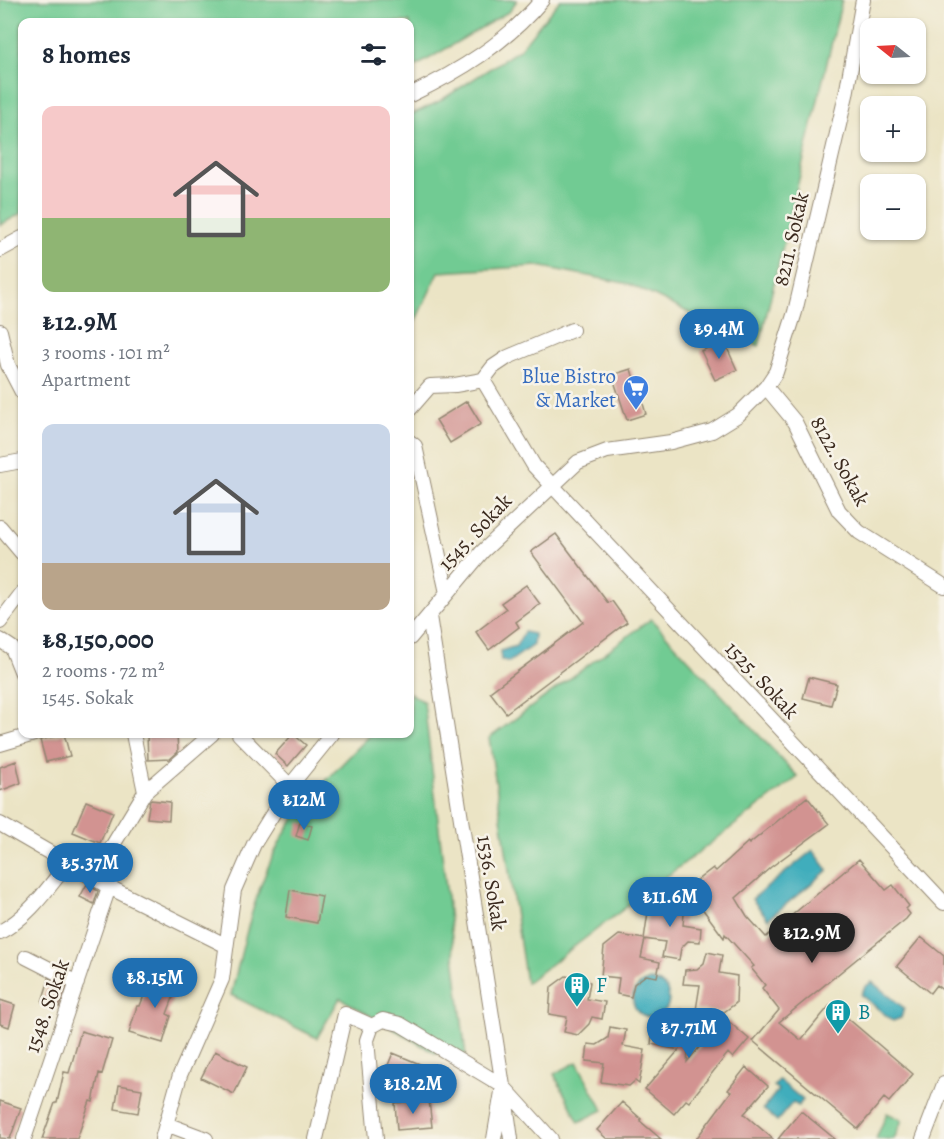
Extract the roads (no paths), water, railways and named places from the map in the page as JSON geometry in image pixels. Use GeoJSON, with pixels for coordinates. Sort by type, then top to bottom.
{"type":"FeatureCollection","features":[{"type":"Feature","properties":{"kind":"street"},"geometry":{"type":"LineString","coordinates":[[414,93],[492,49],[522,24],[542,0]]}},
{"type":"Feature","properties":{"kind":"street","name":"8211. Sokak"},"geometry":{"type":"LineString","coordinates":[[552,484],[578,462],[607,451],[670,442],[712,431],[738,415],[766,387],[776,372],[795,312],[846,95],[863,0]]}},
{"type":"Feature","properties":{"kind":"street"},"geometry":{"type":"LineString","coordinates":[[0,250],[18,240]]}},
{"type":"Feature","properties":{"kind":"street"},"geometry":{"type":"LineString","coordinates":[[414,404],[430,386],[456,385],[483,380],[508,357],[572,330]]}},
{"type":"Feature","properties":{"kind":"street"},"geometry":{"type":"LineString","coordinates":[[0,331],[8,365],[18,384]]}},
{"type":"Feature","properties":{"kind":"street","name":"1525. Sokak"},"geometry":{"type":"LineString","coordinates":[[483,380],[534,466],[944,903]]}},
{"type":"Feature","properties":{"kind":"street","name":"8122. Sokak"},"geometry":{"type":"LineString","coordinates":[[766,387],[795,422],[839,511],[859,532],[944,586]]}},
{"type":"Feature","properties":{"kind":"street"},"geometry":{"type":"LineString","coordinates":[[414,445],[447,593]]}},
{"type":"Feature","properties":{"kind":"street"},"geometry":{"type":"LineString","coordinates":[[0,465],[18,462]]}},
{"type":"Feature","properties":{"kind":"street","name":"1545. Sokak"},"geometry":{"type":"LineString","coordinates":[[414,633],[482,552],[552,484]]}},
{"type":"Feature","properties":{"kind":"street"},"geometry":{"type":"LineString","coordinates":[[0,527],[18,548]]}},
{"type":"Feature","properties":{"kind":"street"},"geometry":{"type":"LineString","coordinates":[[0,622],[18,598]]}},
{"type":"Feature","properties":{"kind":"street","name":"1536. Sokak"},"geometry":{"type":"LineString","coordinates":[[429,616],[511,1139]]}},
{"type":"Feature","properties":{"kind":"street"},"geometry":{"type":"LineString","coordinates":[[0,640],[12,648],[18,663]]}},
{"type":"Feature","properties":{"kind":"street"},"geometry":{"type":"LineString","coordinates":[[0,744],[20,738]]}},
{"type":"Feature","properties":{"kind":"street"},"geometry":{"type":"LineString","coordinates":[[134,738],[145,792]]}},
{"type":"Feature","properties":{"kind":"street"},"geometry":{"type":"LineString","coordinates":[[93,878],[145,792],[207,738]]}},
{"type":"Feature","properties":{"kind":"street"},"geometry":{"type":"LineString","coordinates":[[243,738],[290,786]]}},
{"type":"Feature","properties":{"kind":"street"},"geometry":{"type":"LineString","coordinates":[[162,1139],[180,1075],[222,979],[234,890],[254,844],[290,786],[329,738]]}},
{"type":"Feature","properties":{"kind":"street"},"geometry":{"type":"LineString","coordinates":[[0,824],[109,887],[225,945]]}},
{"type":"Feature","properties":{"kind":"street"},"geometry":{"type":"LineString","coordinates":[[0,932],[16,924],[32,908],[68,863]]}},
{"type":"Feature","properties":{"kind":"street","name":"1548. Sokak"},"geometry":{"type":"LineString","coordinates":[[24,1139],[109,887]]}},
{"type":"Feature","properties":{"kind":"street"},"geometry":{"type":"LineString","coordinates":[[26,957],[77,983]]}},
{"type":"Feature","properties":{"kind":"street"},"geometry":{"type":"LineString","coordinates":[[316,1139],[345,1014],[372,1026]]}},
{"type":"Feature","properties":{"kind":"street"},"geometry":{"type":"LineString","coordinates":[[376,1139],[367,1040],[372,1026],[383,1020],[400,1024],[503,1086],[551,1139]]}},
{"type":"Feature","properties":{"kind":"street"},"geometry":{"type":"LineString","coordinates":[[922,1139],[944,1084]]}},
{"type":"Feature","properties":{"kind":"street"},"geometry":{"type":"LineString","coordinates":[[494,1139],[503,1086]]}},
{"type":"Feature","properties":{"kind":"street"},"geometry":{"type":"LineString","coordinates":[[166,1124],[206,1139]]}},
{"type":"Feature","properties":{"kind":"water"},"geometry":{"type":"Polygon","coordinates":[[[524,632],[534,634],[533,645],[509,662],[501,660],[500,651],[516,646],[524,632]]]}},
{"type":"Feature","properties":{"kind":"water"},"geometry":{"type":"Polygon","coordinates":[[[813,850],[828,870],[768,919],[752,899],[813,850]]]}},
{"type":"Feature","properties":{"kind":"water"},"geometry":{"type":"Polygon","coordinates":[[[651,981],[663,987],[669,999],[663,1011],[651,1017],[639,1011],[633,999],[639,987],[651,981]]]}},
{"type":"Feature","properties":{"kind":"water"},"geometry":{"type":"Polygon","coordinates":[[[872,982],[904,1008],[901,1018],[893,1021],[861,995],[865,987],[872,982]]]}},
{"type":"Feature","properties":{"kind":"water"},"geometry":{"type":"Polygon","coordinates":[[[779,1080],[803,1100],[798,1106],[793,1102],[777,1121],[763,1109],[778,1090],[774,1086],[779,1080]]]}},
{"type":"Feature","properties":{"kind":"place","name":"Blue Bistro & Market"},"geometry":{"type":"Point","coordinates":[636,411]}},
{"type":"Feature","properties":{"kind":"place","name":"F"},"geometry":{"type":"Point","coordinates":[577,1008]}},
{"type":"Feature","properties":{"kind":"place","name":"B"},"geometry":{"type":"Point","coordinates":[838,1035]}}]}
